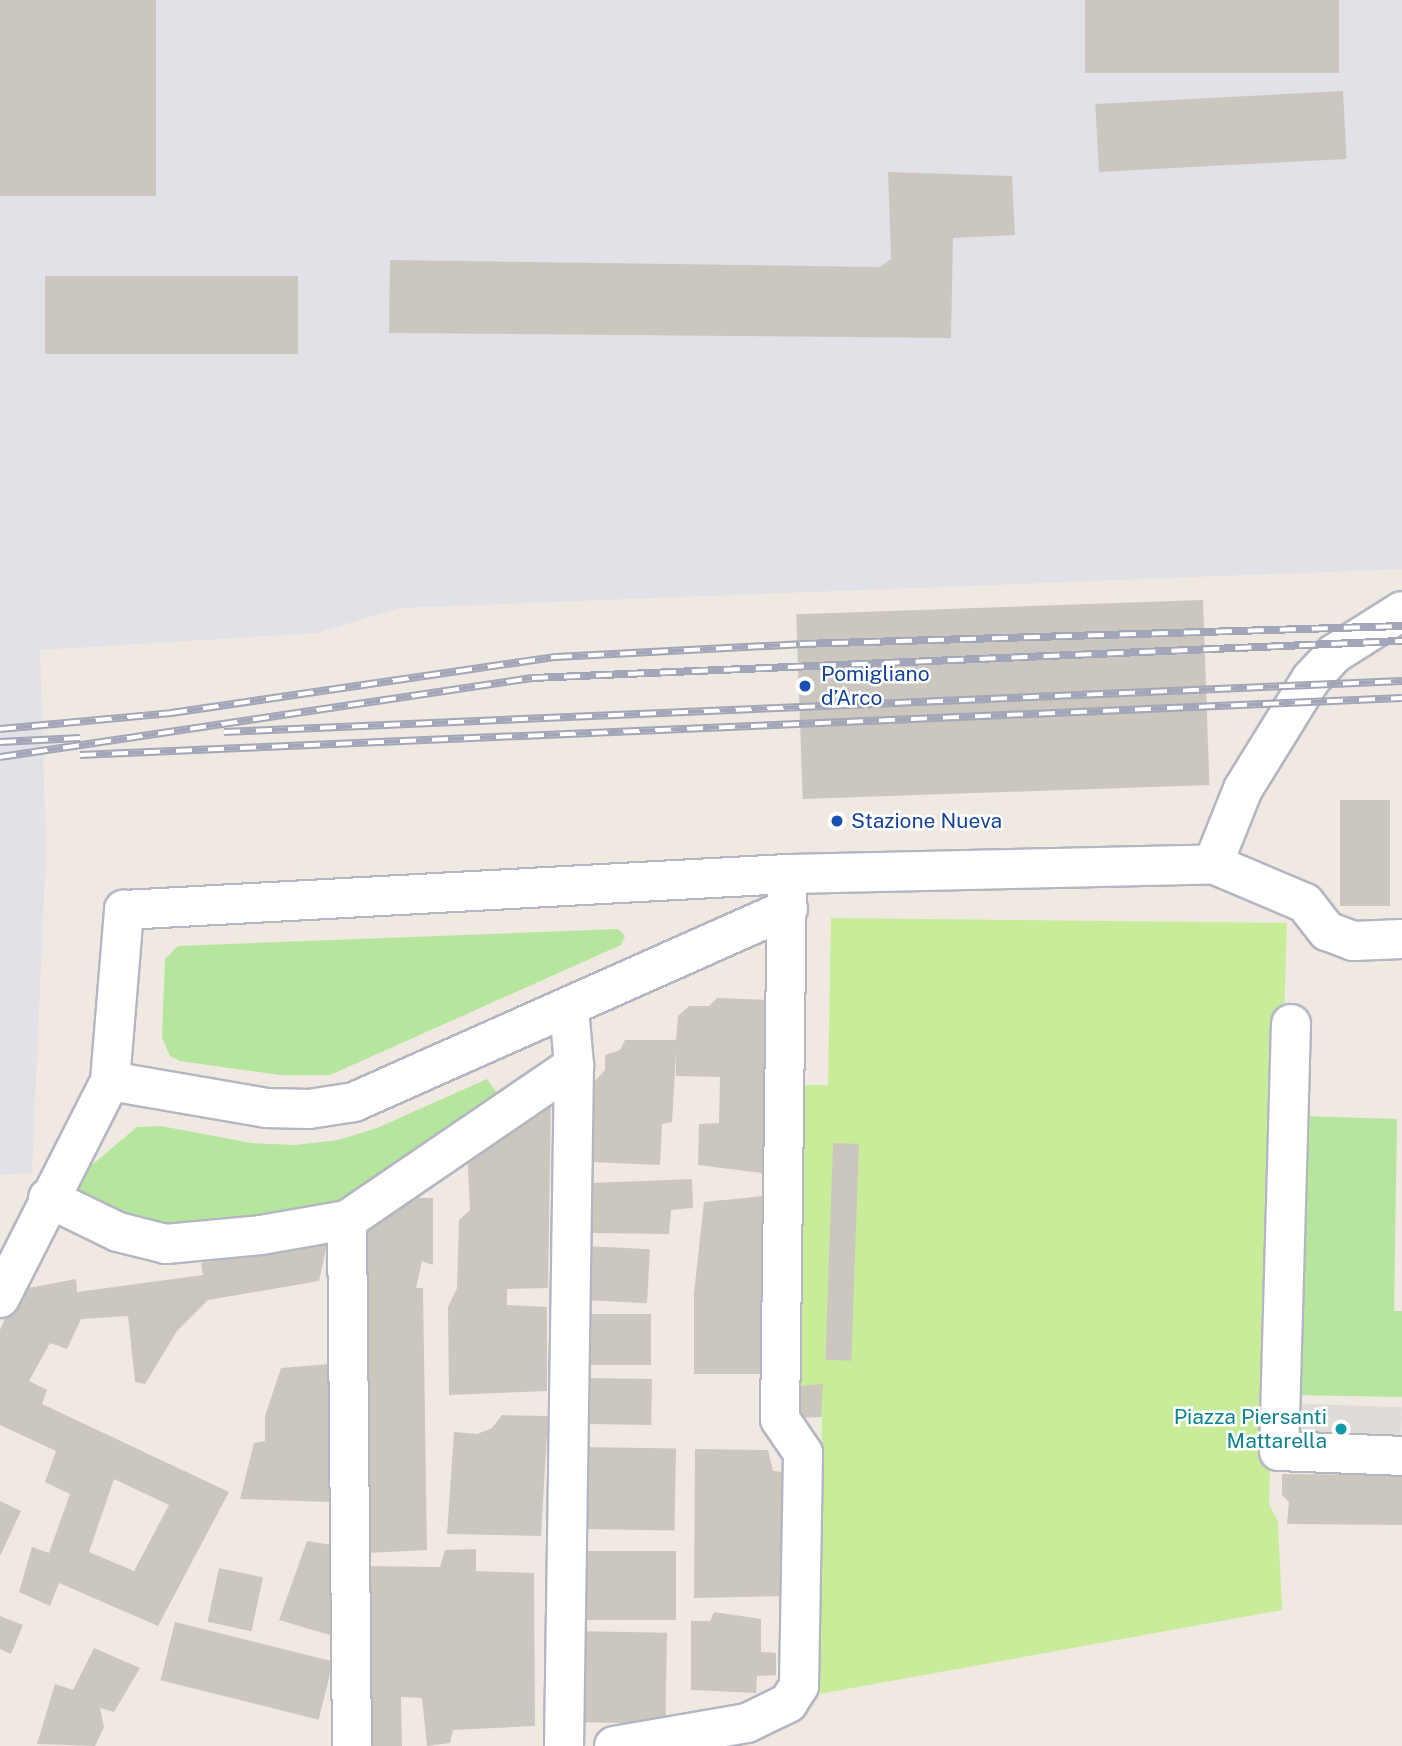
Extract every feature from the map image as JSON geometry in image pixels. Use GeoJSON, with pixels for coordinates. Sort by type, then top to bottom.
{"type":"FeatureCollection","features":[{"type":"Feature","properties":{"kind":"street"},"geometry":{"type":"LineString","coordinates":[[1213,863],[1243,789],[1311,679],[1354,640],[1402,611]]}},
{"type":"Feature","properties":{"kind":"street"},"geometry":{"type":"LineString","coordinates":[[1354,640],[1375,632],[1402,631]]}},
{"type":"Feature","properties":{"kind":"street"},"geometry":{"type":"LineString","coordinates":[[0,1298],[110,1081],[124,910],[788,891],[1213,863],[1305,903],[1327,930],[1353,941],[1402,939]]}},
{"type":"Feature","properties":{"kind":"street"},"geometry":{"type":"LineString","coordinates":[[110,1081],[267,1108],[309,1109],[354,1102],[569,1009],[788,891]]}},
{"type":"Feature","properties":{"kind":"street"},"geometry":{"type":"LineString","coordinates":[[614,1746],[747,1723],[788,1703],[799,1686],[803,1454],[780,1419],[788,891]]}},
{"type":"Feature","properties":{"kind":"street"},"geometry":{"type":"LineString","coordinates":[[564,1746],[574,1065],[569,1009]]}},
{"type":"Feature","properties":{"kind":"street"},"geometry":{"type":"LineString","coordinates":[[1291,1024],[1279,1451],[1402,1456]]}},
{"type":"Feature","properties":{"kind":"street"},"geometry":{"type":"LineString","coordinates":[[42,1211],[166,1244],[261,1235],[347,1220],[574,1065]]}},
{"type":"Feature","properties":{"kind":"street"},"geometry":{"type":"LineString","coordinates":[[347,1220],[352,1746]]}},
{"type":"Feature","properties":{"kind":"shaded area"},"geometry":{"type":"Polygon","coordinates":[[[0,0],[1402,0],[1402,569],[399,608],[317,633],[40,650],[46,851],[32,1173],[0,1175],[0,0]]]}},
{"type":"Feature","properties":{"kind":"shaded area","name":"Piazza Piersanti Mattarella"},"geometry":{"type":"Polygon","coordinates":[[[1280,1403],[1402,1407],[1400,1455],[1278,1451],[1280,1403]]]}},
{"type":"Feature","properties":{"kind":"green space"},"geometry":{"type":"Polygon","coordinates":[[[831,918],[1287,923],[1269,1504],[1278,1521],[1282,1610],[819,1694],[822,1417],[794,1415],[800,1085],[828,1085],[831,918]]]}},
{"type":"Feature","properties":{"kind":"green space"},"geometry":{"type":"Polygon","coordinates":[[[618,929],[625,936],[621,945],[330,1075],[280,1075],[180,1061],[170,1056],[162,1038],[165,959],[178,946],[618,929]]]}},
{"type":"Feature","properties":{"kind":"green space"},"geometry":{"type":"Polygon","coordinates":[[[487,1079],[504,1103],[349,1206],[163,1232],[77,1193],[80,1175],[137,1127],[161,1126],[251,1143],[295,1145],[338,1140],[377,1128],[487,1079]]]}},
{"type":"Feature","properties":{"kind":"green space"},"geometry":{"type":"Polygon","coordinates":[[[1301,1116],[1397,1119],[1394,1311],[1402,1311],[1402,1397],[1292,1395],[1301,1116]]]}},
{"type":"Feature","properties":{"kind":"building"},"geometry":{"type":"Polygon","coordinates":[[[0,0],[156,0],[156,196],[0,196],[0,0]]]}},
{"type":"Feature","properties":{"kind":"building"},"geometry":{"type":"Polygon","coordinates":[[[1085,0],[1339,0],[1339,73],[1085,73],[1085,0]]]}},
{"type":"Feature","properties":{"kind":"building"},"geometry":{"type":"Polygon","coordinates":[[[1343,91],[1347,159],[1099,172],[1095,104],[1343,91]]]}},
{"type":"Feature","properties":{"kind":"building"},"geometry":{"type":"Polygon","coordinates":[[[888,172],[1012,176],[1015,235],[953,238],[951,338],[389,333],[390,260],[880,267],[891,259],[888,172]]]}},
{"type":"Feature","properties":{"kind":"building"},"geometry":{"type":"Polygon","coordinates":[[[45,276],[298,276],[298,354],[45,354],[45,276]]]}},
{"type":"Feature","properties":{"kind":"building"},"geometry":{"type":"Polygon","coordinates":[[[1203,600],[1209,785],[803,799],[796,614],[1203,600]]]}},
{"type":"Feature","properties":{"kind":"building"},"geometry":{"type":"Polygon","coordinates":[[[1340,800],[1390,800],[1390,906],[1340,906],[1340,800]]]}},
{"type":"Feature","properties":{"kind":"building"},"geometry":{"type":"Polygon","coordinates":[[[717,998],[772,1000],[769,1174],[698,1165],[699,1124],[719,1123],[720,1077],[676,1076],[676,1052],[672,1122],[662,1124],[660,1165],[592,1162],[595,1081],[605,1070],[605,1055],[620,1050],[625,1040],[676,1040],[678,1016],[689,1006],[709,1006],[717,998]]]}},
{"type":"Feature","properties":{"kind":"building"},"geometry":{"type":"Polygon","coordinates":[[[551,1095],[548,1288],[507,1289],[507,1305],[547,1307],[547,1391],[449,1395],[448,1307],[457,1288],[459,1220],[470,1210],[467,1149],[551,1095]]]}},
{"type":"Feature","properties":{"kind":"building"},"geometry":{"type":"Polygon","coordinates":[[[833,1143],[859,1144],[851,1361],[825,1360],[833,1143]]]}},
{"type":"Feature","properties":{"kind":"building"},"geometry":{"type":"Polygon","coordinates":[[[692,1179],[693,1208],[671,1210],[669,1234],[591,1233],[591,1183],[692,1179]]]}},
{"type":"Feature","properties":{"kind":"building"},"geometry":{"type":"Polygon","coordinates":[[[764,1196],[766,1374],[694,1374],[694,1293],[704,1202],[764,1196]]]}},
{"type":"Feature","properties":{"kind":"building"},"geometry":{"type":"Polygon","coordinates":[[[405,1198],[433,1198],[433,1265],[422,1261],[416,1288],[423,1288],[427,1550],[367,1553],[359,1240],[369,1226],[405,1198]]]}},
{"type":"Feature","properties":{"kind":"building"},"geometry":{"type":"Polygon","coordinates":[[[328,1240],[319,1281],[208,1300],[177,1331],[145,1384],[135,1382],[128,1316],[81,1319],[67,1349],[50,1343],[29,1381],[47,1390],[42,1404],[229,1492],[158,1626],[59,1583],[50,1606],[19,1592],[32,1547],[49,1553],[70,1494],[45,1482],[56,1451],[0,1425],[0,1330],[18,1290],[76,1279],[77,1292],[203,1275],[201,1263],[328,1240]],[[114,1479],[89,1552],[134,1571],[169,1505],[114,1479]]]}},
{"type":"Feature","properties":{"kind":"building"},"geometry":{"type":"Polygon","coordinates":[[[587,1246],[650,1249],[647,1303],[584,1300],[587,1246]]]}},
{"type":"Feature","properties":{"kind":"building"},"geometry":{"type":"Polygon","coordinates":[[[589,1314],[651,1314],[651,1365],[589,1365],[589,1314]]]}},
{"type":"Feature","properties":{"kind":"building"},"geometry":{"type":"Polygon","coordinates":[[[330,1364],[331,1502],[240,1499],[254,1443],[265,1441],[265,1416],[281,1368],[330,1364]]]}},
{"type":"Feature","properties":{"kind":"building"},"geometry":{"type":"Polygon","coordinates":[[[588,1378],[652,1379],[651,1425],[587,1424],[588,1378]]]}},
{"type":"Feature","properties":{"kind":"building"},"geometry":{"type":"Polygon","coordinates":[[[823,1384],[821,1417],[799,1418],[799,1386],[823,1384]]]}},
{"type":"Feature","properties":{"kind":"building"},"geometry":{"type":"Polygon","coordinates":[[[502,1415],[548,1416],[541,1536],[447,1534],[454,1432],[477,1434],[492,1428],[502,1415]]]}},
{"type":"Feature","properties":{"kind":"building"},"geometry":{"type":"Polygon","coordinates":[[[583,1447],[676,1449],[675,1531],[582,1529],[583,1447]]]}},
{"type":"Feature","properties":{"kind":"building"},"geometry":{"type":"Polygon","coordinates":[[[695,1449],[768,1450],[773,1471],[792,1473],[787,1596],[694,1598],[695,1449]]]}},
{"type":"Feature","properties":{"kind":"building"},"geometry":{"type":"Polygon","coordinates":[[[1282,1474],[1402,1475],[1402,1525],[1287,1524],[1289,1502],[1282,1495],[1282,1474]]]}},
{"type":"Feature","properties":{"kind":"building"},"geometry":{"type":"Polygon","coordinates":[[[0,1501],[21,1511],[0,1556],[0,1501]]]}},
{"type":"Feature","properties":{"kind":"building"},"geometry":{"type":"Polygon","coordinates":[[[307,1541],[332,1545],[333,1636],[279,1620],[307,1541]]]}},
{"type":"Feature","properties":{"kind":"building"},"geometry":{"type":"Polygon","coordinates":[[[476,1549],[476,1571],[534,1573],[535,1726],[453,1730],[450,1743],[427,1746],[422,1698],[401,1697],[402,1746],[367,1746],[364,1566],[440,1567],[445,1550],[476,1549]]]}},
{"type":"Feature","properties":{"kind":"building"},"geometry":{"type":"Polygon","coordinates":[[[580,1551],[676,1551],[676,1620],[580,1620],[580,1551]]]}},
{"type":"Feature","properties":{"kind":"building"},"geometry":{"type":"Polygon","coordinates":[[[219,1568],[263,1577],[252,1631],[208,1622],[219,1568]]]}},
{"type":"Feature","properties":{"kind":"building"},"geometry":{"type":"Polygon","coordinates":[[[714,1612],[761,1619],[761,1652],[776,1653],[776,1675],[757,1676],[756,1693],[691,1690],[691,1621],[710,1621],[714,1612]]]}},
{"type":"Feature","properties":{"kind":"building"},"geometry":{"type":"Polygon","coordinates":[[[0,1616],[23,1625],[11,1654],[0,1649],[0,1616]]]}},
{"type":"Feature","properties":{"kind":"building"},"geometry":{"type":"Polygon","coordinates":[[[175,1622],[333,1661],[319,1720],[160,1680],[175,1622]]]}},
{"type":"Feature","properties":{"kind":"building"},"geometry":{"type":"Polygon","coordinates":[[[572,1631],[667,1633],[665,1724],[570,1722],[572,1631]]]}},
{"type":"Feature","properties":{"kind":"building"},"geometry":{"type":"Polygon","coordinates":[[[94,1648],[140,1668],[114,1712],[100,1708],[104,1727],[95,1746],[37,1744],[55,1684],[73,1690],[94,1648]]]}},
{"type":"Feature","properties":{"kind":"railway"},"geometry":{"type":"LineString","coordinates":[[0,729],[171,713],[556,657],[800,644],[1402,626]]}},
{"type":"Feature","properties":{"kind":"railway"},"geometry":{"type":"LineString","coordinates":[[0,757],[532,678],[1402,641]]}},
{"type":"Feature","properties":{"kind":"railway"},"geometry":{"type":"LineString","coordinates":[[224,732],[1402,681]]}},
{"type":"Feature","properties":{"kind":"railway"},"geometry":{"type":"LineString","coordinates":[[80,755],[1402,698]]}},
{"type":"Feature","properties":{"kind":"railway"},"geometry":{"type":"LineString","coordinates":[[0,742],[80,738]]}},
{"type":"Feature","properties":{"kind":"place","name":"Pomigliano d’Arco"},"geometry":{"type":"Point","coordinates":[805,686]}},
{"type":"Feature","properties":{"kind":"place","name":"Stazione Nueva"},"geometry":{"type":"Point","coordinates":[837,821]}},
{"type":"Feature","properties":{"kind":"place","name":"Piazza Piersanti Mattarella"},"geometry":{"type":"Point","coordinates":[1341,1429]}}]}
